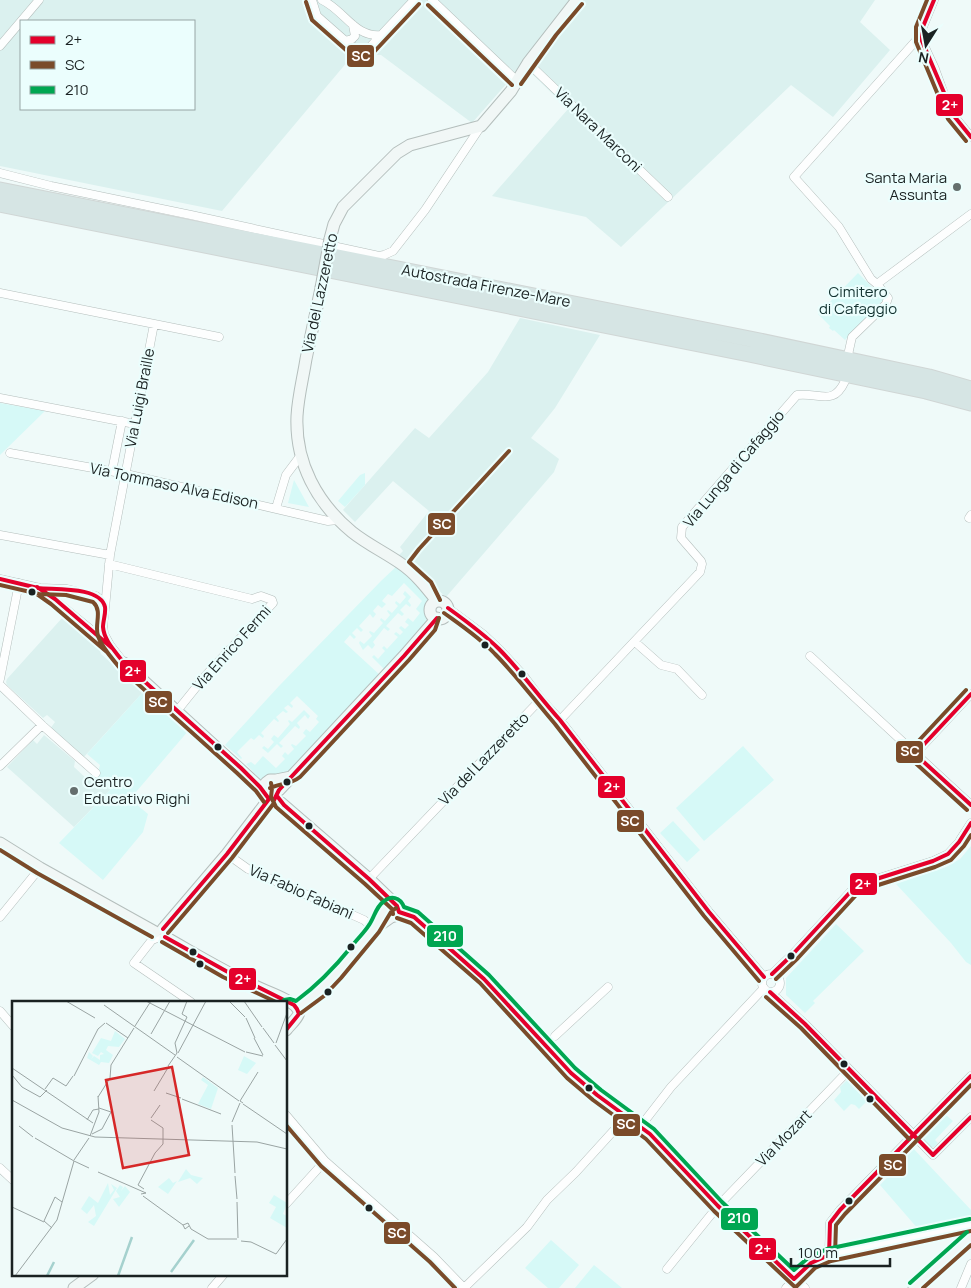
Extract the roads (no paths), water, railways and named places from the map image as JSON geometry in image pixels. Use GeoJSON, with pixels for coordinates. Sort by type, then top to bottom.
{"type":"FeatureCollection","features":[{"type":"Feature","properties":{"kind":"highway","name":"Autostrada Firenze-Mare"},"geometry":{"type":"LineString","coordinates":[[0,190],[750,339],[929,377],[971,389]]}},
{"type":"Feature","properties":{"kind":"highway","name":"Autostrada Firenze-Mare"},"geometry":{"type":"LineString","coordinates":[[0,204],[749,354],[926,391],[971,403]]}},
{"type":"Feature","properties":{"kind":"street"},"geometry":{"type":"LineString","coordinates":[[22,20],[39,0]]}},
{"type":"Feature","properties":{"kind":"street"},"geometry":{"type":"LineString","coordinates":[[312,0],[316,16],[345,41],[354,47],[365,49],[414,0]]}},
{"type":"Feature","properties":{"kind":"street"},"geometry":{"type":"LineString","coordinates":[[322,0],[330,4],[364,34],[381,35]]}},
{"type":"Feature","properties":{"kind":"street"},"geometry":{"type":"LineString","coordinates":[[432,0],[516,80]]}},
{"type":"Feature","properties":{"kind":"street"},"geometry":{"type":"LineString","coordinates":[[0,173],[51,186],[379,256],[384,255],[394,251],[420,217],[482,126],[511,91],[528,63],[577,0]]}},
{"type":"Feature","properties":{"kind":"street"},"geometry":{"type":"LineString","coordinates":[[848,355],[852,337],[888,301],[886,295],[871,279],[839,227],[794,177],[921,35],[934,0]]}},
{"type":"Feature","properties":{"kind":"street"},"geometry":{"type":"LineString","coordinates":[[0,46],[20,22]]}},
{"type":"Feature","properties":{"kind":"street"},"geometry":{"type":"LineString","coordinates":[[345,41],[352,40],[355,36],[353,24]]}},
{"type":"Feature","properties":{"kind":"street"},"geometry":{"type":"LineString","coordinates":[[921,35],[947,102],[954,116],[971,137]]}},
{"type":"Feature","properties":{"kind":"street","name":"Via Nara Marconi"},"geometry":{"type":"LineString","coordinates":[[528,63],[668,198]]}},
{"type":"Feature","properties":{"kind":"street","name":"Via del Lazzeretto"},"geometry":{"type":"LineString","coordinates":[[369,879],[541,699],[523,675],[483,634],[462,618],[439,617],[430,611],[435,602],[428,589],[418,578],[401,563],[364,541],[338,520],[314,490],[301,455],[297,435],[297,415],[301,385],[330,239],[334,224],[343,207],[398,153],[410,145],[482,126]]}},
{"type":"Feature","properties":{"kind":"street"},"geometry":{"type":"LineString","coordinates":[[877,284],[971,214]]}},
{"type":"Feature","properties":{"kind":"street"},"geometry":{"type":"LineString","coordinates":[[0,293],[219,337]]}},
{"type":"Feature","properties":{"kind":"street","name":"Via Luigi Braille"},"geometry":{"type":"LineString","coordinates":[[103,618],[108,590],[110,560],[154,324]]}},
{"type":"Feature","properties":{"kind":"street","name":"Via Lunga di Cafaggio"},"geometry":{"type":"LineString","coordinates":[[560,720],[700,572],[702,564],[681,538],[682,527],[797,395],[807,394],[828,397],[835,395],[840,391],[845,381]]}},
{"type":"Feature","properties":{"kind":"street"},"geometry":{"type":"LineString","coordinates":[[0,398],[135,424]]}},
{"type":"Feature","properties":{"kind":"street"},"geometry":{"type":"LineString","coordinates":[[112,471],[122,421]]}},
{"type":"Feature","properties":{"kind":"street","name":"Via Tommaso Alva Edison"},"geometry":{"type":"LineString","coordinates":[[10,453],[112,471],[328,521],[338,520]]}},
{"type":"Feature","properties":{"kind":"street"},"geometry":{"type":"LineString","coordinates":[[276,508],[286,475],[301,455]]}},
{"type":"Feature","properties":{"kind":"street"},"geometry":{"type":"LineString","coordinates":[[0,535],[110,560]]}},
{"type":"Feature","properties":{"kind":"street","name":"Via Enrico Fermi"},"geometry":{"type":"LineString","coordinates":[[110,560],[252,599],[261,596],[272,600],[273,603],[258,621],[206,674],[177,711]]}},
{"type":"Feature","properties":{"kind":"street"},"geometry":{"type":"LineString","coordinates":[[0,579],[40,588],[67,589],[96,596],[101,600],[105,608]]}},
{"type":"Feature","properties":{"kind":"street"},"geometry":{"type":"LineString","coordinates":[[0,679],[19,583]]}},
{"type":"Feature","properties":{"kind":"street"},"geometry":{"type":"LineString","coordinates":[[40,588],[110,645]]}},
{"type":"Feature","properties":{"kind":"street"},"geometry":{"type":"LineString","coordinates":[[60,604],[60,594],[67,589]]}},
{"type":"Feature","properties":{"kind":"street"},"geometry":{"type":"LineString","coordinates":[[96,596],[105,594],[108,590]]}},
{"type":"Feature","properties":{"kind":"street"},"geometry":{"type":"LineString","coordinates":[[190,1001],[134,963],[227,854],[274,793],[439,617]]}},
{"type":"Feature","properties":{"kind":"street"},"geometry":{"type":"LineString","coordinates":[[81,622],[95,624],[103,618]]}},
{"type":"Feature","properties":{"kind":"street"},"geometry":{"type":"LineString","coordinates":[[103,618],[104,634],[124,663],[252,780],[274,793],[369,879],[381,891],[391,910],[414,917],[471,967],[547,1043],[571,1073],[656,1140],[718,1206],[805,1288]]}},
{"type":"Feature","properties":{"kind":"street"},"geometry":{"type":"LineString","coordinates":[[635,642],[661,665],[677,669],[702,696]]}},
{"type":"Feature","properties":{"kind":"street"},"geometry":{"type":"LineString","coordinates":[[810,656],[971,805]]}},
{"type":"Feature","properties":{"kind":"street"},"geometry":{"type":"LineString","coordinates":[[0,685],[96,774]]}},
{"type":"Feature","properties":{"kind":"street"},"geometry":{"type":"LineString","coordinates":[[915,754],[971,694]]}},
{"type":"Feature","properties":{"kind":"street"},"geometry":{"type":"LineString","coordinates":[[541,699],[560,720],[709,912],[780,985],[770,990],[671,1087],[640,1127]]}},
{"type":"Feature","properties":{"kind":"street"},"geometry":{"type":"LineString","coordinates":[[0,766],[42,725]]}},
{"type":"Feature","properties":{"kind":"street"},"geometry":{"type":"LineString","coordinates":[[971,823],[959,842],[948,854],[941,858],[870,880],[854,888],[762,984],[801,1020],[912,1135],[934,1155],[971,1117]]}},
{"type":"Feature","properties":{"kind":"street"},"geometry":{"type":"LineString","coordinates":[[959,842],[971,833]]}},
{"type":"Feature","properties":{"kind":"street"},"geometry":{"type":"LineString","coordinates":[[0,843],[40,868],[246,982],[280,997],[282,1001]]}},
{"type":"Feature","properties":{"kind":"street","name":"Via Fabio Fabiani"},"geometry":{"type":"LineString","coordinates":[[227,854],[248,869],[364,920],[374,929]]}},
{"type":"Feature","properties":{"kind":"street"},"geometry":{"type":"LineString","coordinates":[[0,918],[40,868]]}},
{"type":"Feature","properties":{"kind":"street"},"geometry":{"type":"LineString","coordinates":[[291,1015],[320,992],[391,910]]}},
{"type":"Feature","properties":{"kind":"street"},"geometry":{"type":"LineString","coordinates":[[246,982],[273,1001]]}},
{"type":"Feature","properties":{"kind":"street"},"geometry":{"type":"LineString","coordinates":[[555,1036],[608,987]]}},
{"type":"Feature","properties":{"kind":"street"},"geometry":{"type":"LineString","coordinates":[[0,1011],[12,1025]]}},
{"type":"Feature","properties":{"kind":"street","name":"Via Mozart"},"geometry":{"type":"LineString","coordinates":[[667,1269],[718,1206],[849,1070]]}},
{"type":"Feature","properties":{"kind":"street"},"geometry":{"type":"LineString","coordinates":[[829,1255],[830,1223],[840,1210],[971,1076]]}},
{"type":"Feature","properties":{"kind":"street"},"geometry":{"type":"LineString","coordinates":[[288,1117],[325,1161],[434,1257],[464,1288],[527,1227],[547,1200],[576,1172],[626,1117]]}},
{"type":"Feature","properties":{"kind":"street"},"geometry":{"type":"LineString","coordinates":[[288,1202],[325,1161]]}},
{"type":"Feature","properties":{"kind":"street"},"geometry":{"type":"LineString","coordinates":[[0,1168],[12,1179]]}},
{"type":"Feature","properties":{"kind":"street"},"geometry":{"type":"LineString","coordinates":[[786,1288],[811,1263],[829,1255],[971,1224]]}},
{"type":"Feature","properties":{"kind":"street"},"geometry":{"type":"LineString","coordinates":[[914,1288],[971,1236]]}},
{"type":"Feature","properties":{"kind":"street"},"geometry":{"type":"LineString","coordinates":[[961,1288],[971,1264]]}},
{"type":"Feature","properties":{"kind":"street"},"geometry":{"type":"LineString","coordinates":[[74,1288],[91,1276]]}},
{"type":"Feature","properties":{"kind":"street"},"geometry":{"type":"LineString","coordinates":[[212,1288],[222,1276]]}},
{"type":"Feature","properties":{"kind":"place","name":"Santa Maria Assunta"},"geometry":{"type":"Point","coordinates":[957,187]}},
{"type":"Feature","properties":{"kind":"place","name":"Centro Educativo Righi"},"geometry":{"type":"Point","coordinates":[74,791]}},
{"type":"Feature","properties":{"kind":"park label","name":"Cimitero di Cafaggio"},"geometry":{"type":"Point","coordinates":[858,300]}}]}
